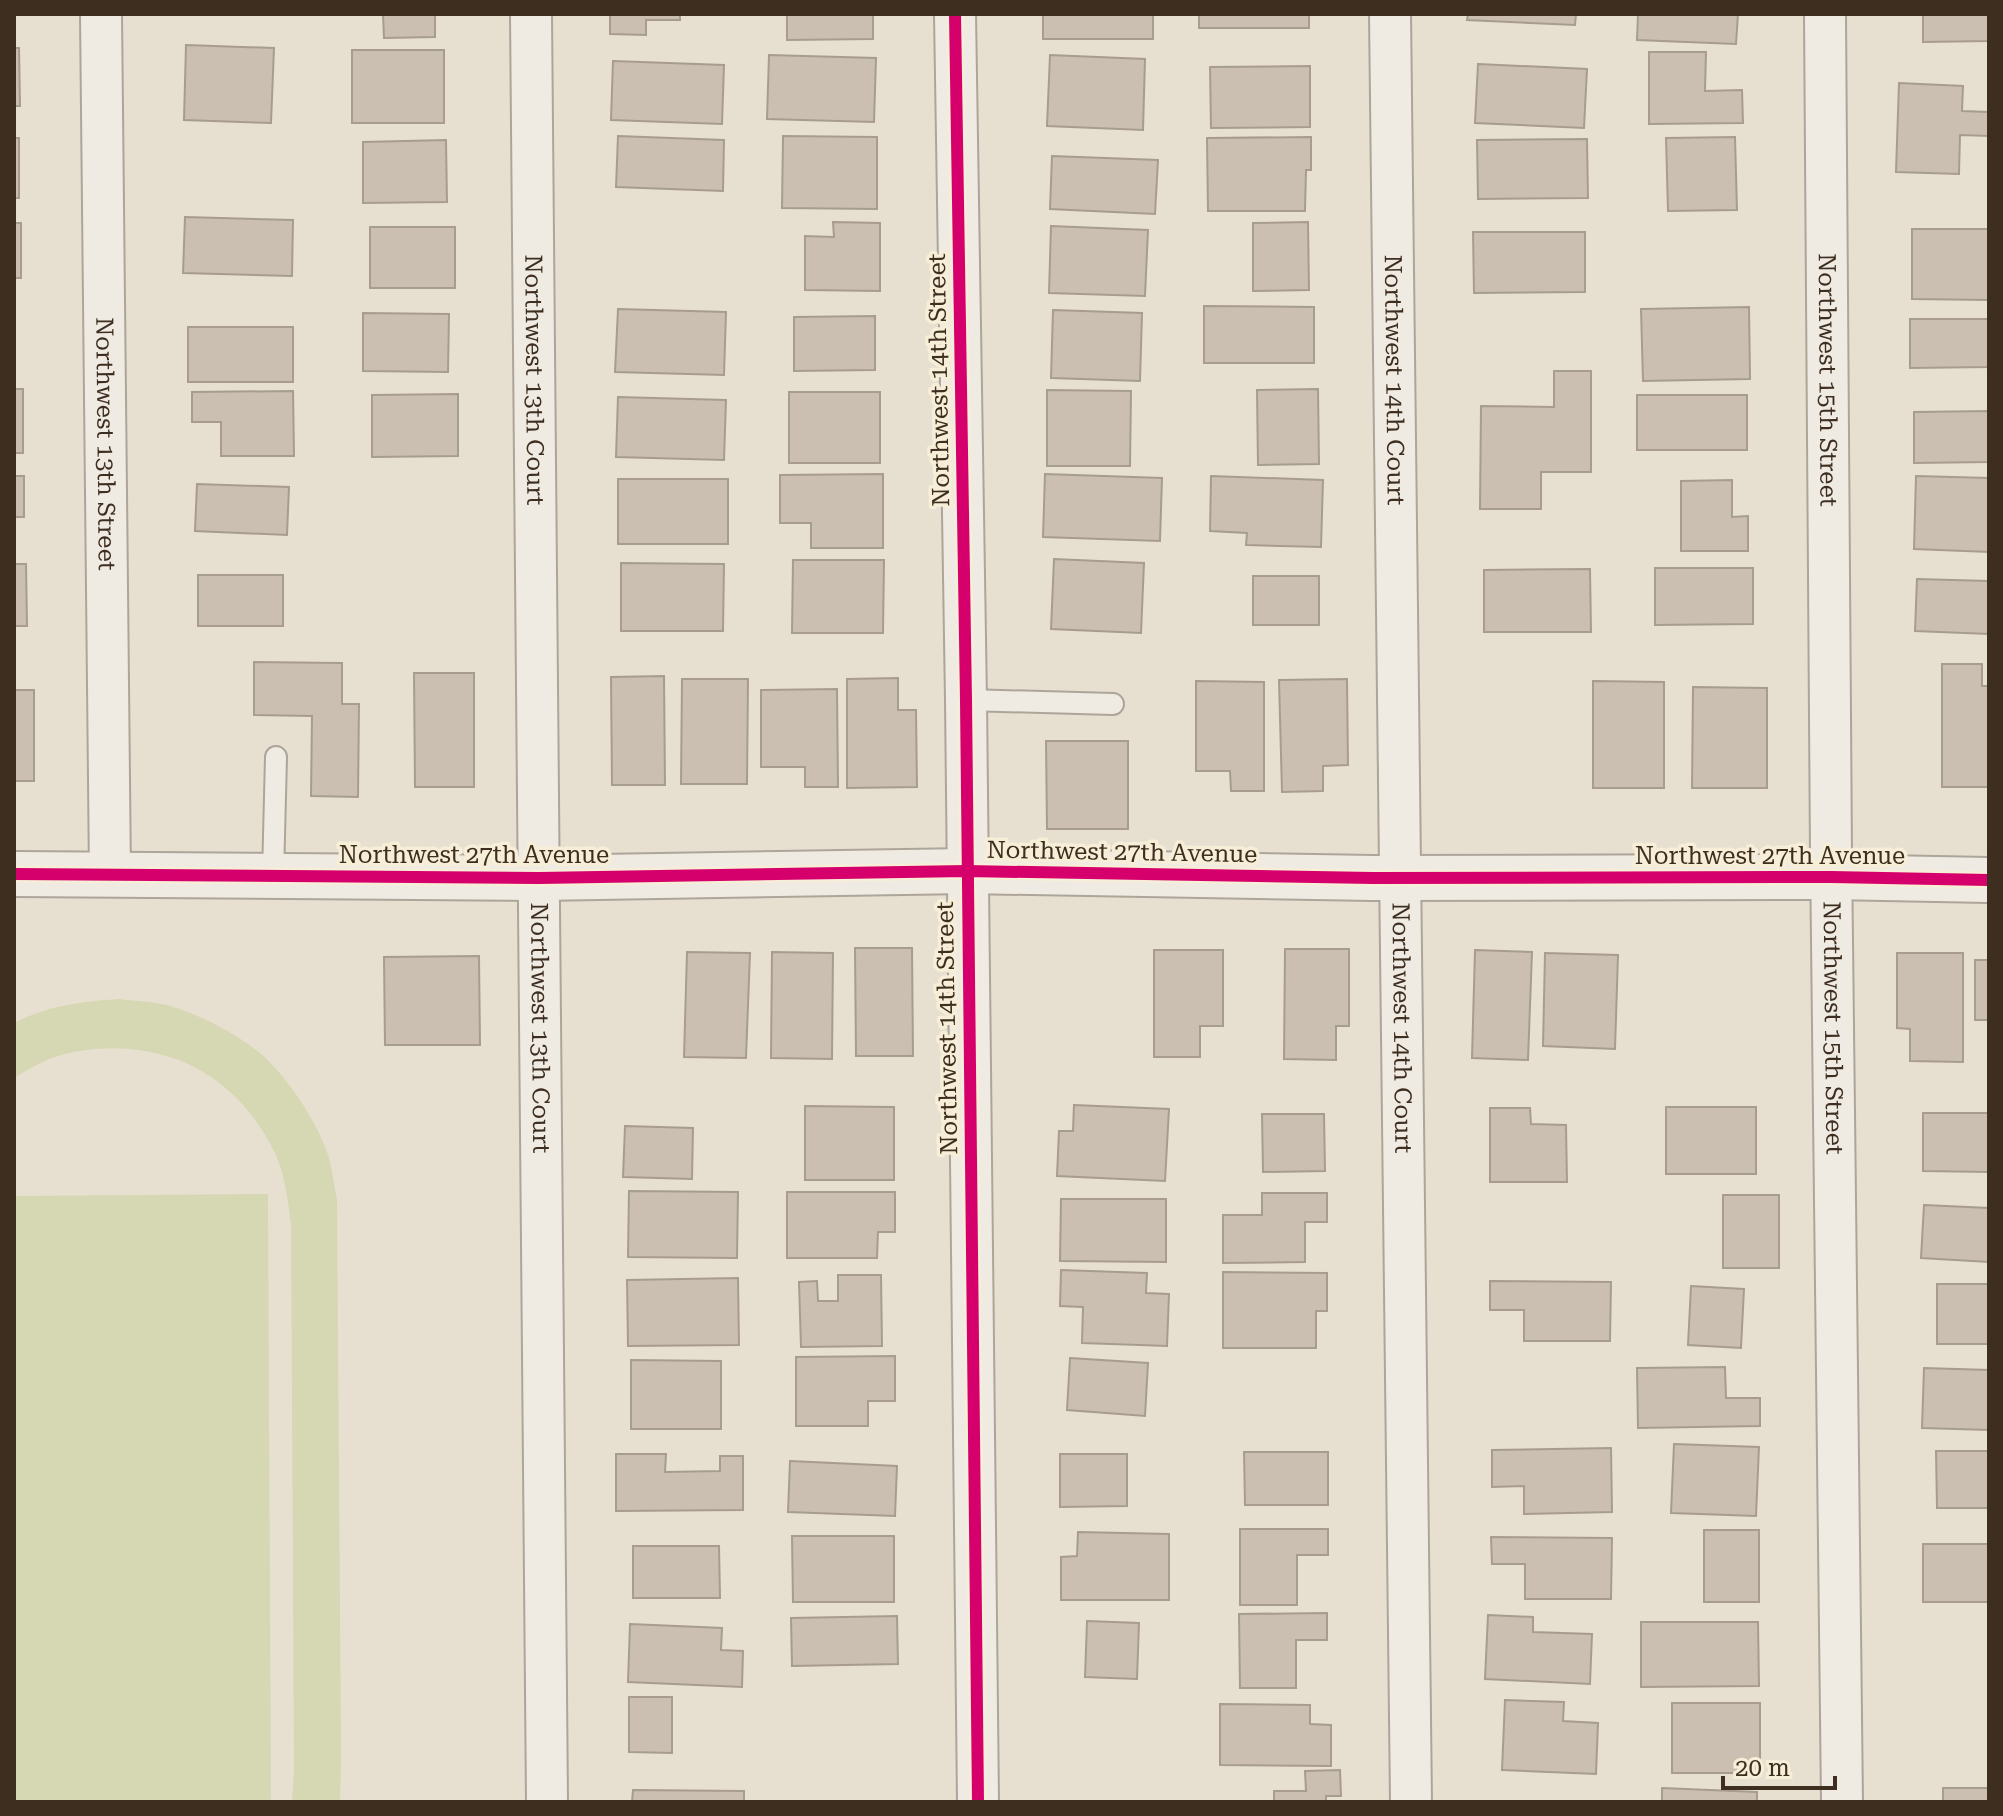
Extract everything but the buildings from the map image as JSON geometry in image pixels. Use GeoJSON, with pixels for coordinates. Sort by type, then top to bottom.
{"type":"FeatureCollection","features":[{"type":"Feature","properties":{"kind":"street","name":"Northwest 13th Street"},"geometry":{"type":"LineString","coordinates":[[101,14],[110,875]]}},
{"type":"Feature","properties":{"kind":"street","name":"Northwest 13th Court"},"geometry":{"type":"LineString","coordinates":[[531,14],[547,1802]]}},
{"type":"Feature","properties":{"kind":"street","name":"Northwest 14th Street"},"geometry":{"type":"LineString","coordinates":[[955,14],[978,1802]]}},
{"type":"Feature","properties":{"kind":"street","name":"Northwest 14th Court"},"geometry":{"type":"LineString","coordinates":[[1390,14],[1411,1802]]}},
{"type":"Feature","properties":{"kind":"street","name":"Northwest 15th Street"},"geometry":{"type":"LineString","coordinates":[[1825,14],[1842,1802]]}},
{"type":"Feature","properties":{"kind":"street","name":"Northwest 27th Avenue"},"geometry":{"type":"LineString","coordinates":[[14,874],[539,878],[967,871],[1400,878],[1831,877],[1989,880]]}},
{"type":"Feature","properties":{"kind":"lane"},"geometry":{"type":"LineString","coordinates":[[966,700],[1113,704]]}},
{"type":"Feature","properties":{"kind":"lane"},"geometry":{"type":"LineString","coordinates":[[273,876],[276,757]]}},
{"type":"Feature","properties":{"kind":"green space"},"geometry":{"type":"Polygon","coordinates":[[[119,999],[174,1007],[214,1024],[251,1046],[271,1063],[292,1088],[318,1131],[329,1158],[337,1200],[340,1802],[292,1802],[291,1225],[284,1179],[275,1153],[252,1115],[232,1094],[209,1075],[179,1060],[142,1051],[83,1050],[47,1060],[14,1078],[14,1023],[65,1005],[119,999]]]}},
{"type":"Feature","properties":{"kind":"green space"},"geometry":{"type":"Polygon","coordinates":[[[268,1194],[271,1802],[14,1802],[14,1196],[268,1194]]]}},
{"type":"Feature","properties":{"kind":"cycle path"},"geometry":{"type":"LineString","coordinates":[[955,14],[978,1802]]}},
{"type":"Feature","properties":{"kind":"cycle path"},"geometry":{"type":"LineString","coordinates":[[14,874],[539,878],[967,871],[1373,878],[1831,877],[1989,880]]}}]}
